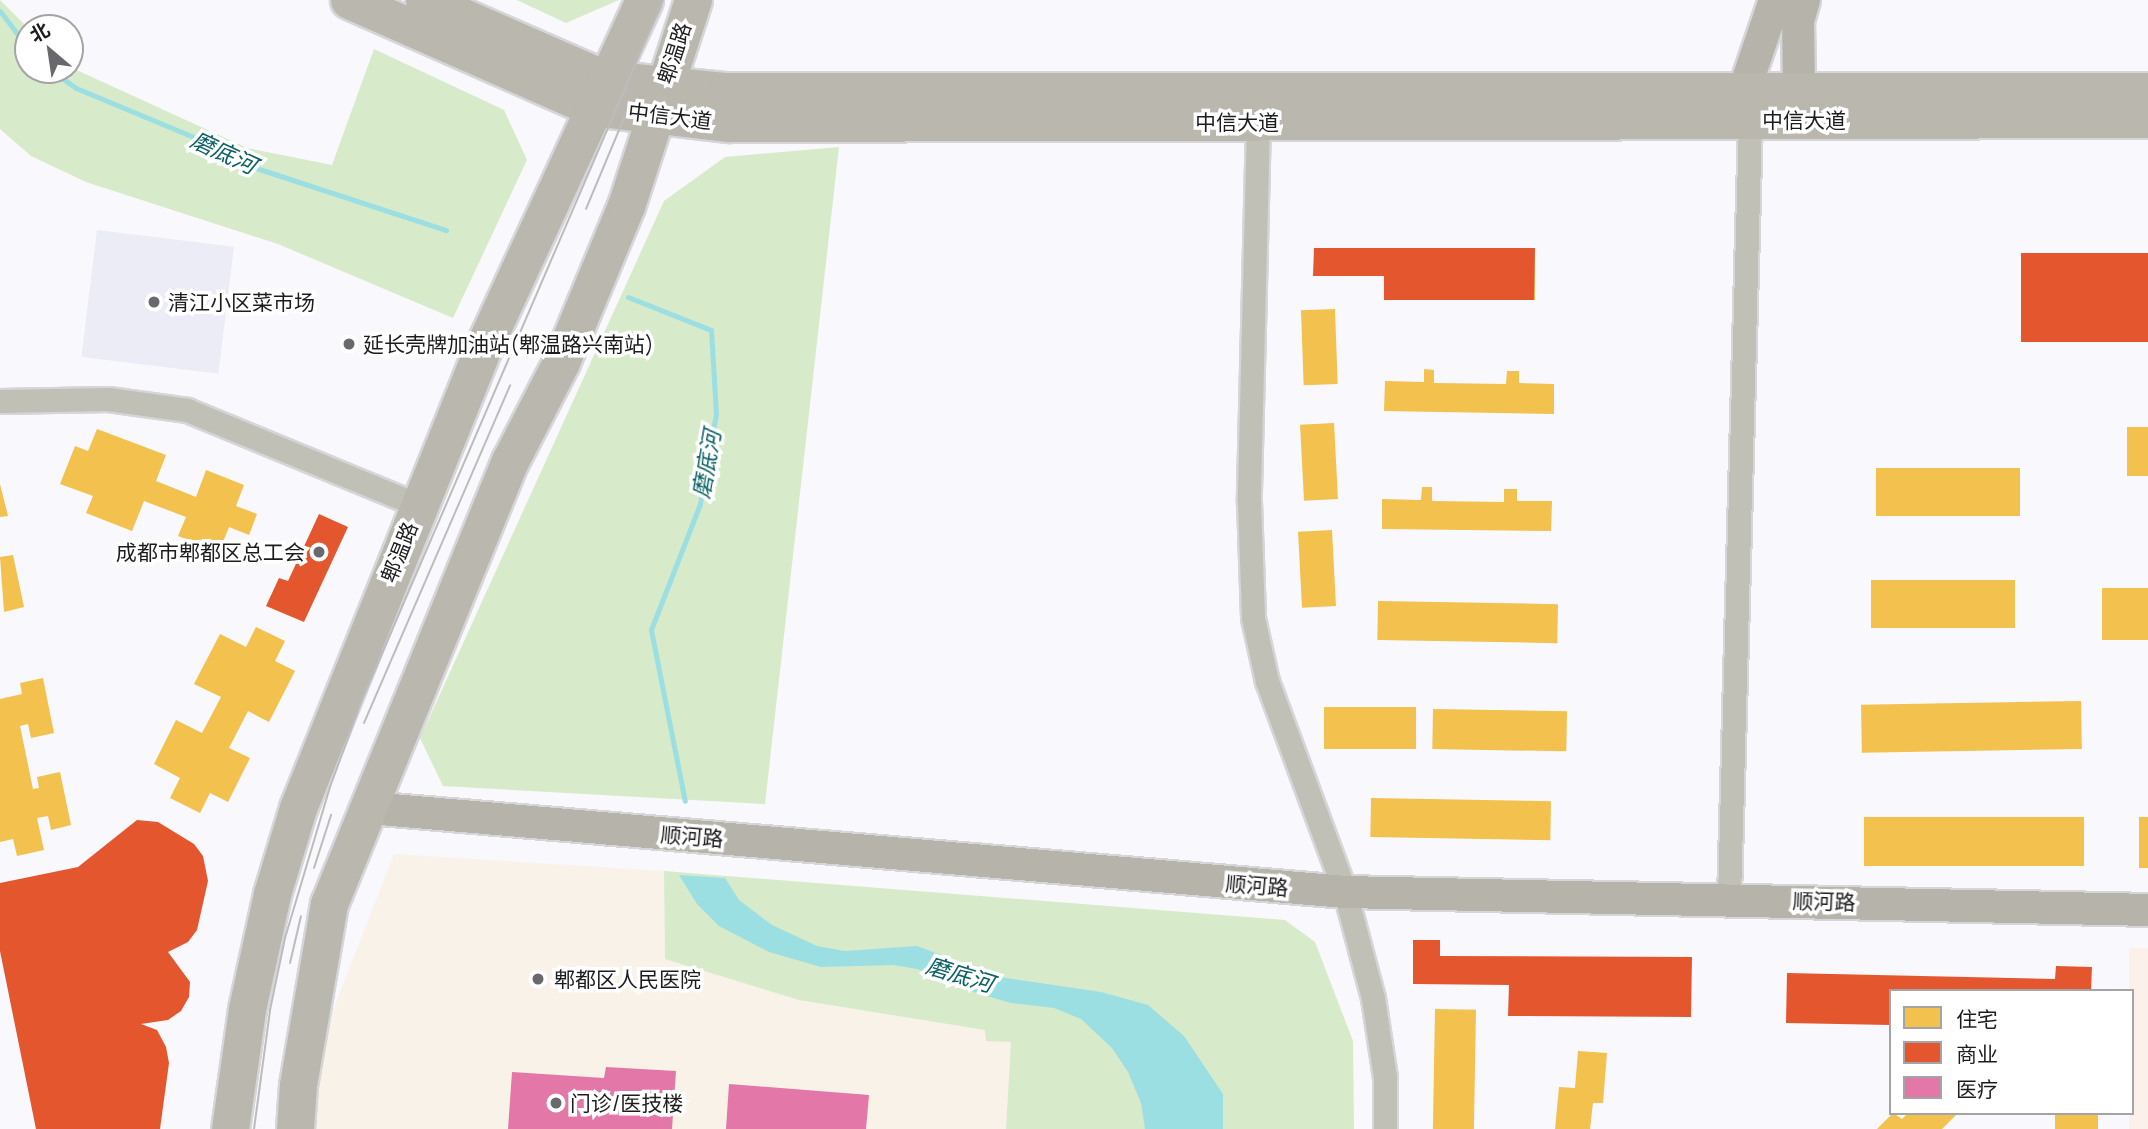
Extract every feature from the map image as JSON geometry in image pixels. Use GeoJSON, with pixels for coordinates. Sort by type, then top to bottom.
{"type":"FeatureCollection","features":[{"type":"Feature","properties":{"kind":"main road","name":"中信大道"},"geometry":{"type":"LineString","coordinates":[[349,0],[599,93],[659,99],[726,91],[1747,106],[2148,119]]}},
{"type":"Feature","properties":{"kind":"main road","name":"中信大道"},"geometry":{"type":"LineString","coordinates":[[424,0],[599,93]]}},
{"type":"Feature","properties":{"kind":"main road","name":"郫温路"},"geometry":{"type":"LineString","coordinates":[[230,1129],[247,1009],[276,882],[298,808],[418,505],[599,93],[644,0]]}},
{"type":"Feature","properties":{"kind":"main road","name":"郫温路"},"geometry":{"type":"LineString","coordinates":[[295,1129],[298,1084],[329,904],[510,461],[561,362],[626,206],[693,0]]}},
{"type":"Feature","properties":{"kind":"main road","name":"中信大道"},"geometry":{"type":"LineString","coordinates":[[659,99],[729,123],[1258,122],[1747,106],[1799,91],[2148,91]]}},
{"type":"Feature","properties":{"kind":"street"},"geometry":{"type":"LineString","coordinates":[[1729,898],[1747,106],[1775,0]]}},
{"type":"Feature","properties":{"kind":"street"},"geometry":{"type":"LineString","coordinates":[[1799,91],[1798,21],[1804,0]]}},
{"type":"Feature","properties":{"kind":"street"},"geometry":{"type":"LineString","coordinates":[[1258,122],[1249,502],[1254,618],[1267,681],[1345,892],[1373,998],[1385,1077],[1385,1129]]}},
{"type":"Feature","properties":{"kind":"street"},"geometry":{"type":"LineString","coordinates":[[0,401],[108,398],[187,410],[418,505]]}},
{"type":"Feature","properties":{"kind":"street","name":"顺河路"},"geometry":{"type":"LineString","coordinates":[[369,808],[1345,892],[1729,898],[2148,910]]}},
{"type":"Feature","properties":{"kind":"shaded area","name":"清江小区菜市场"},"geometry":{"type":"Polygon","coordinates":[[[97,230],[234,247],[218,374],[81,357],[97,230]]]}},
{"type":"Feature","properties":{"kind":"shaded area","name":"郫都区人民医院"},"geometry":{"type":"Polygon","coordinates":[[[394,854],[664,871],[665,959],[986,1030],[1011,1042],[1006,1129],[314,1129],[324,1033],[394,854]]]}},
{"type":"Feature","properties":{"kind":"shaded area"},"geometry":{"type":"Polygon","coordinates":[[[2129,948],[2148,948],[2148,1129],[2129,1129],[2129,1115],[2134,1115],[2134,989],[2129,989],[2129,948]]]}},
{"type":"Feature","properties":{"kind":"green space"},"geometry":{"type":"Polygon","coordinates":[[[0,0],[14,14],[14,84],[84,84],[84,73],[247,148],[332,165],[374,49],[504,110],[527,160],[453,318],[278,244],[86,182],[31,156],[0,129],[0,0]]]}},
{"type":"Feature","properties":{"kind":"green space"},"geometry":{"type":"Polygon","coordinates":[[[517,0],[619,0],[566,23],[517,0]]]}},
{"type":"Feature","properties":{"kind":"green space"},"geometry":{"type":"Polygon","coordinates":[[[839,147],[765,804],[443,786],[420,738],[664,201],[725,157],[839,147]]]}},
{"type":"Feature","properties":{"kind":"green space"},"geometry":{"type":"Polygon","coordinates":[[[664,871],[1285,920],[1315,942],[1353,1041],[1354,1129],[1006,1129],[1011,1042],[986,1041],[985,1030],[799,1000],[665,959],[664,871]]]}},
{"type":"Feature","properties":{"kind":"water"},"geometry":{"type":"Polygon","coordinates":[[[679,875],[725,878],[739,900],[772,925],[817,946],[845,951],[917,946],[999,977],[1101,992],[1148,1005],[1184,1036],[1223,1094],[1223,1129],[1145,1129],[1141,1103],[1128,1072],[1112,1048],[1081,1019],[1054,1008],[1011,1003],[970,991],[917,969],[893,965],[821,967],[769,952],[719,926],[697,904],[679,875]]]}},
{"type":"Feature","properties":{"kind":"building: 住宅"},"geometry":{"type":"Polygon","coordinates":[[[1409,248],[1535,248],[1535,300],[1409,300],[1409,248]]]}},
{"type":"Feature","properties":{"kind":"building: 住宅"},"geometry":{"type":"Polygon","coordinates":[[[1335,309],[1338,384],[1304,385],[1301,310],[1335,309]]]}},
{"type":"Feature","properties":{"kind":"building: 住宅"},"geometry":{"type":"Polygon","coordinates":[[[1424,369],[1434,370],[1434,383],[1506,384],[1507,371],[1519,371],[1519,383],[1554,384],[1554,414],[1384,411],[1385,381],[1424,382],[1424,369]]]}},
{"type":"Feature","properties":{"kind":"building: 住宅"},"geometry":{"type":"Polygon","coordinates":[[[1334,423],[1338,499],[1304,501],[1300,425],[1334,423]]]}},
{"type":"Feature","properties":{"kind":"building: 住宅"},"geometry":{"type":"Polygon","coordinates":[[[2127,427],[2148,427],[2148,476],[2127,476],[2127,427]]]}},
{"type":"Feature","properties":{"kind":"building: 住宅"},"geometry":{"type":"Polygon","coordinates":[[[97,429],[166,455],[156,481],[196,497],[206,470],[244,485],[236,506],[257,514],[249,535],[229,527],[219,552],[178,536],[186,517],[144,501],[132,531],[86,513],[93,496],[60,484],[75,446],[88,451],[97,429]]]}},
{"type":"Feature","properties":{"kind":"building: 住宅"},"geometry":{"type":"Polygon","coordinates":[[[1876,468],[2020,468],[2020,516],[1876,516],[1876,468]]]}},
{"type":"Feature","properties":{"kind":"building: 住宅"},"geometry":{"type":"Polygon","coordinates":[[[0,484],[8,516],[0,517],[0,484]]]}},
{"type":"Feature","properties":{"kind":"building: 住宅"},"geometry":{"type":"Polygon","coordinates":[[[1422,487],[1432,487],[1432,501],[1504,502],[1504,489],[1517,489],[1517,501],[1552,501],[1551,531],[1382,529],[1382,499],[1421,500],[1422,487]]]}},
{"type":"Feature","properties":{"kind":"building: 住宅"},"geometry":{"type":"Polygon","coordinates":[[[1332,530],[1336,606],[1302,608],[1298,532],[1332,530]]]}},
{"type":"Feature","properties":{"kind":"building: 住宅"},"geometry":{"type":"Polygon","coordinates":[[[13,555],[24,607],[4,612],[0,557],[13,555]]]}},
{"type":"Feature","properties":{"kind":"building: 住宅"},"geometry":{"type":"Polygon","coordinates":[[[1871,580],[2015,580],[2015,628],[1871,628],[1871,580]]]}},
{"type":"Feature","properties":{"kind":"building: 住宅"},"geometry":{"type":"Polygon","coordinates":[[[2102,588],[2148,588],[2148,640],[2102,640],[2102,588]]]}},
{"type":"Feature","properties":{"kind":"building: 住宅"},"geometry":{"type":"Polygon","coordinates":[[[1378,601],[1558,604],[1557,643],[1377,640],[1378,601]]]}},
{"type":"Feature","properties":{"kind":"building: 住宅"},"geometry":{"type":"Polygon","coordinates":[[[256,627],[285,641],[275,661],[295,671],[269,722],[248,711],[229,748],[250,758],[228,802],[210,793],[200,813],[170,798],[180,778],[154,764],[176,720],[202,733],[221,697],[194,684],[220,634],[246,647],[256,627]]]}},
{"type":"Feature","properties":{"kind":"building: 住宅"},"geometry":{"type":"Polygon","coordinates":[[[43,678],[54,733],[31,738],[28,724],[20,726],[33,789],[39,788],[37,777],[60,772],[71,825],[51,830],[48,816],[37,818],[44,850],[17,856],[13,839],[0,842],[0,699],[22,694],[20,683],[43,678]]]}},
{"type":"Feature","properties":{"kind":"building: 住宅"},"geometry":{"type":"Polygon","coordinates":[[[2081,701],[2082,749],[1862,753],[1861,705],[2081,701]]]}},
{"type":"Feature","properties":{"kind":"building: 住宅"},"geometry":{"type":"Polygon","coordinates":[[[1324,707],[1416,707],[1416,749],[1324,749],[1324,707]]]}},
{"type":"Feature","properties":{"kind":"building: 住宅"},"geometry":{"type":"Polygon","coordinates":[[[1433,709],[1567,711],[1566,751],[1432,749],[1433,709]]]}},
{"type":"Feature","properties":{"kind":"building: 住宅"},"geometry":{"type":"Polygon","coordinates":[[[1371,798],[1551,801],[1550,840],[1370,837],[1371,798]]]}},
{"type":"Feature","properties":{"kind":"building: 住宅"},"geometry":{"type":"Polygon","coordinates":[[[1864,817],[2084,817],[2084,866],[1864,866],[1864,817]]]}},
{"type":"Feature","properties":{"kind":"building: 住宅"},"geometry":{"type":"Polygon","coordinates":[[[2139,817],[2148,817],[2148,868],[2139,868],[2139,817]]]}},
{"type":"Feature","properties":{"kind":"building: 住宅"},"geometry":{"type":"Polygon","coordinates":[[[52,893],[55,906],[62,905],[65,919],[88,913],[96,953],[75,958],[74,951],[60,954],[63,968],[71,966],[80,1007],[72,1009],[75,1023],[107,1010],[115,1047],[82,1049],[90,1083],[65,1089],[61,1054],[54,1056],[56,1067],[31,1067],[20,1020],[44,1014],[48,1030],[60,1027],[57,1015],[50,1016],[46,996],[54,994],[52,988],[46,990],[44,963],[35,964],[37,972],[25,975],[24,968],[14,970],[4,927],[25,922],[27,933],[42,929],[29,898],[52,893]]]}},
{"type":"Feature","properties":{"kind":"building: 住宅"},"geometry":{"type":"Polygon","coordinates":[[[1435,1009],[1476,1010],[1474,1129],[1433,1129],[1435,1009]]]}},
{"type":"Feature","properties":{"kind":"building: 住宅"},"geometry":{"type":"Polygon","coordinates":[[[1578,1051],[1607,1053],[1603,1103],[1593,1103],[1590,1129],[1555,1129],[1559,1087],[1575,1088],[1578,1051]]]}},
{"type":"Feature","properties":{"kind":"building: 住宅"},"geometry":{"type":"Polygon","coordinates":[[[1891,1115],[1902,1119],[1906,1115],[1956,1115],[1942,1129],[1877,1129],[1891,1115]]]}},
{"type":"Feature","properties":{"kind":"building: 住宅"},"geometry":{"type":"Polygon","coordinates":[[[2055,1115],[2098,1115],[2098,1129],[2055,1129],[2055,1115]]]}},
{"type":"Feature","properties":{"kind":"building: 商业"},"geometry":{"type":"Polygon","coordinates":[[[1314,248],[1535,248],[1534,300],[1384,300],[1384,276],[1313,276],[1314,248]]]}},
{"type":"Feature","properties":{"kind":"building: 商业"},"geometry":{"type":"Polygon","coordinates":[[[2021,253],[2148,253],[2148,342],[2021,342],[2021,253]]]}},
{"type":"Feature","properties":{"kind":"building: 商业","name":"成都市郫都区总工会"},"geometry":{"type":"Polygon","coordinates":[[[319,514],[348,527],[304,622],[266,606],[279,578],[288,581],[319,514]]]}},
{"type":"Feature","properties":{"kind":"building: 商业"},"geometry":{"type":"Polygon","coordinates":[[[137,820],[158,822],[194,844],[203,856],[208,881],[197,930],[188,942],[168,952],[190,982],[189,997],[181,1011],[168,1020],[141,1024],[157,1030],[166,1047],[169,1063],[160,1129],[36,1129],[0,951],[0,883],[78,867],[137,820]]]}},
{"type":"Feature","properties":{"kind":"building: 商业"},"geometry":{"type":"Polygon","coordinates":[[[1413,940],[1440,940],[1440,956],[1692,957],[1691,1017],[1508,1016],[1509,985],[1413,984],[1413,940]]]}},
{"type":"Feature","properties":{"kind":"building: 商业"},"geometry":{"type":"Polygon","coordinates":[[[2056,966],[2092,967],[2091,989],[1889,989],[1889,1025],[1786,1023],[1787,973],[2055,979],[2056,966]]]}},
{"type":"Feature","properties":{"kind":"building: 医疗"},"geometry":{"type":"Polygon","coordinates":[[[606,1067],[676,1071],[672,1129],[508,1129],[512,1072],[604,1078],[606,1067]]]}},
{"type":"Feature","properties":{"kind":"building: 医疗"},"geometry":{"type":"Polygon","coordinates":[[[729,1084],[869,1095],[866,1129],[726,1129],[729,1084]]]}},
{"type":"Feature","properties":{"kind":"waterway","name":"磨底河"},"geometry":{"type":"LineString","coordinates":[[0,11],[14,30]]}},
{"type":"Feature","properties":{"kind":"waterway","name":"磨底河"},"geometry":{"type":"LineString","coordinates":[[70,84],[206,142],[256,168],[446,230]]}},
{"type":"Feature","properties":{"kind":"waterway","name":"磨底河"},"geometry":{"type":"LineString","coordinates":[[628,297],[711,330],[716,414],[700,504],[651,630],[685,801]]}},
{"type":"Feature","properties":{"kind":"tram line"},"geometry":{"type":"LineString","coordinates":[[254,1129],[270,1010],[285,938],[330,787],[362,700],[663,0]]}},
{"type":"Feature","properties":{"kind":"tram line"},"geometry":{"type":"LineString","coordinates":[[586,209],[624,118]]}},
{"type":"Feature","properties":{"kind":"tram line"},"geometry":{"type":"LineString","coordinates":[[364,723],[510,385]]}},
{"type":"Feature","properties":{"kind":"tram line"},"geometry":{"type":"LineString","coordinates":[[314,868],[331,815]]}},
{"type":"Feature","properties":{"kind":"tram line"},"geometry":{"type":"LineString","coordinates":[[290,963],[301,916]]}},
{"type":"Feature","properties":{"kind":"place","name":"清江小区菜市场"},"geometry":{"type":"Point","coordinates":[154,302]}},
{"type":"Feature","properties":{"kind":"place","name":"延长壳牌加油站(郫温路兴南站)"},"geometry":{"type":"Point","coordinates":[349,344]}},
{"type":"Feature","properties":{"kind":"place","name":"成都市郫都区总工会"},"geometry":{"type":"Point","coordinates":[319,552]}},
{"type":"Feature","properties":{"kind":"place","name":"郫都区人民医院"},"geometry":{"type":"Point","coordinates":[538,979]}},
{"type":"Feature","properties":{"kind":"place","name":"门诊/医技楼"},"geometry":{"type":"Point","coordinates":[556,1103]}}]}
